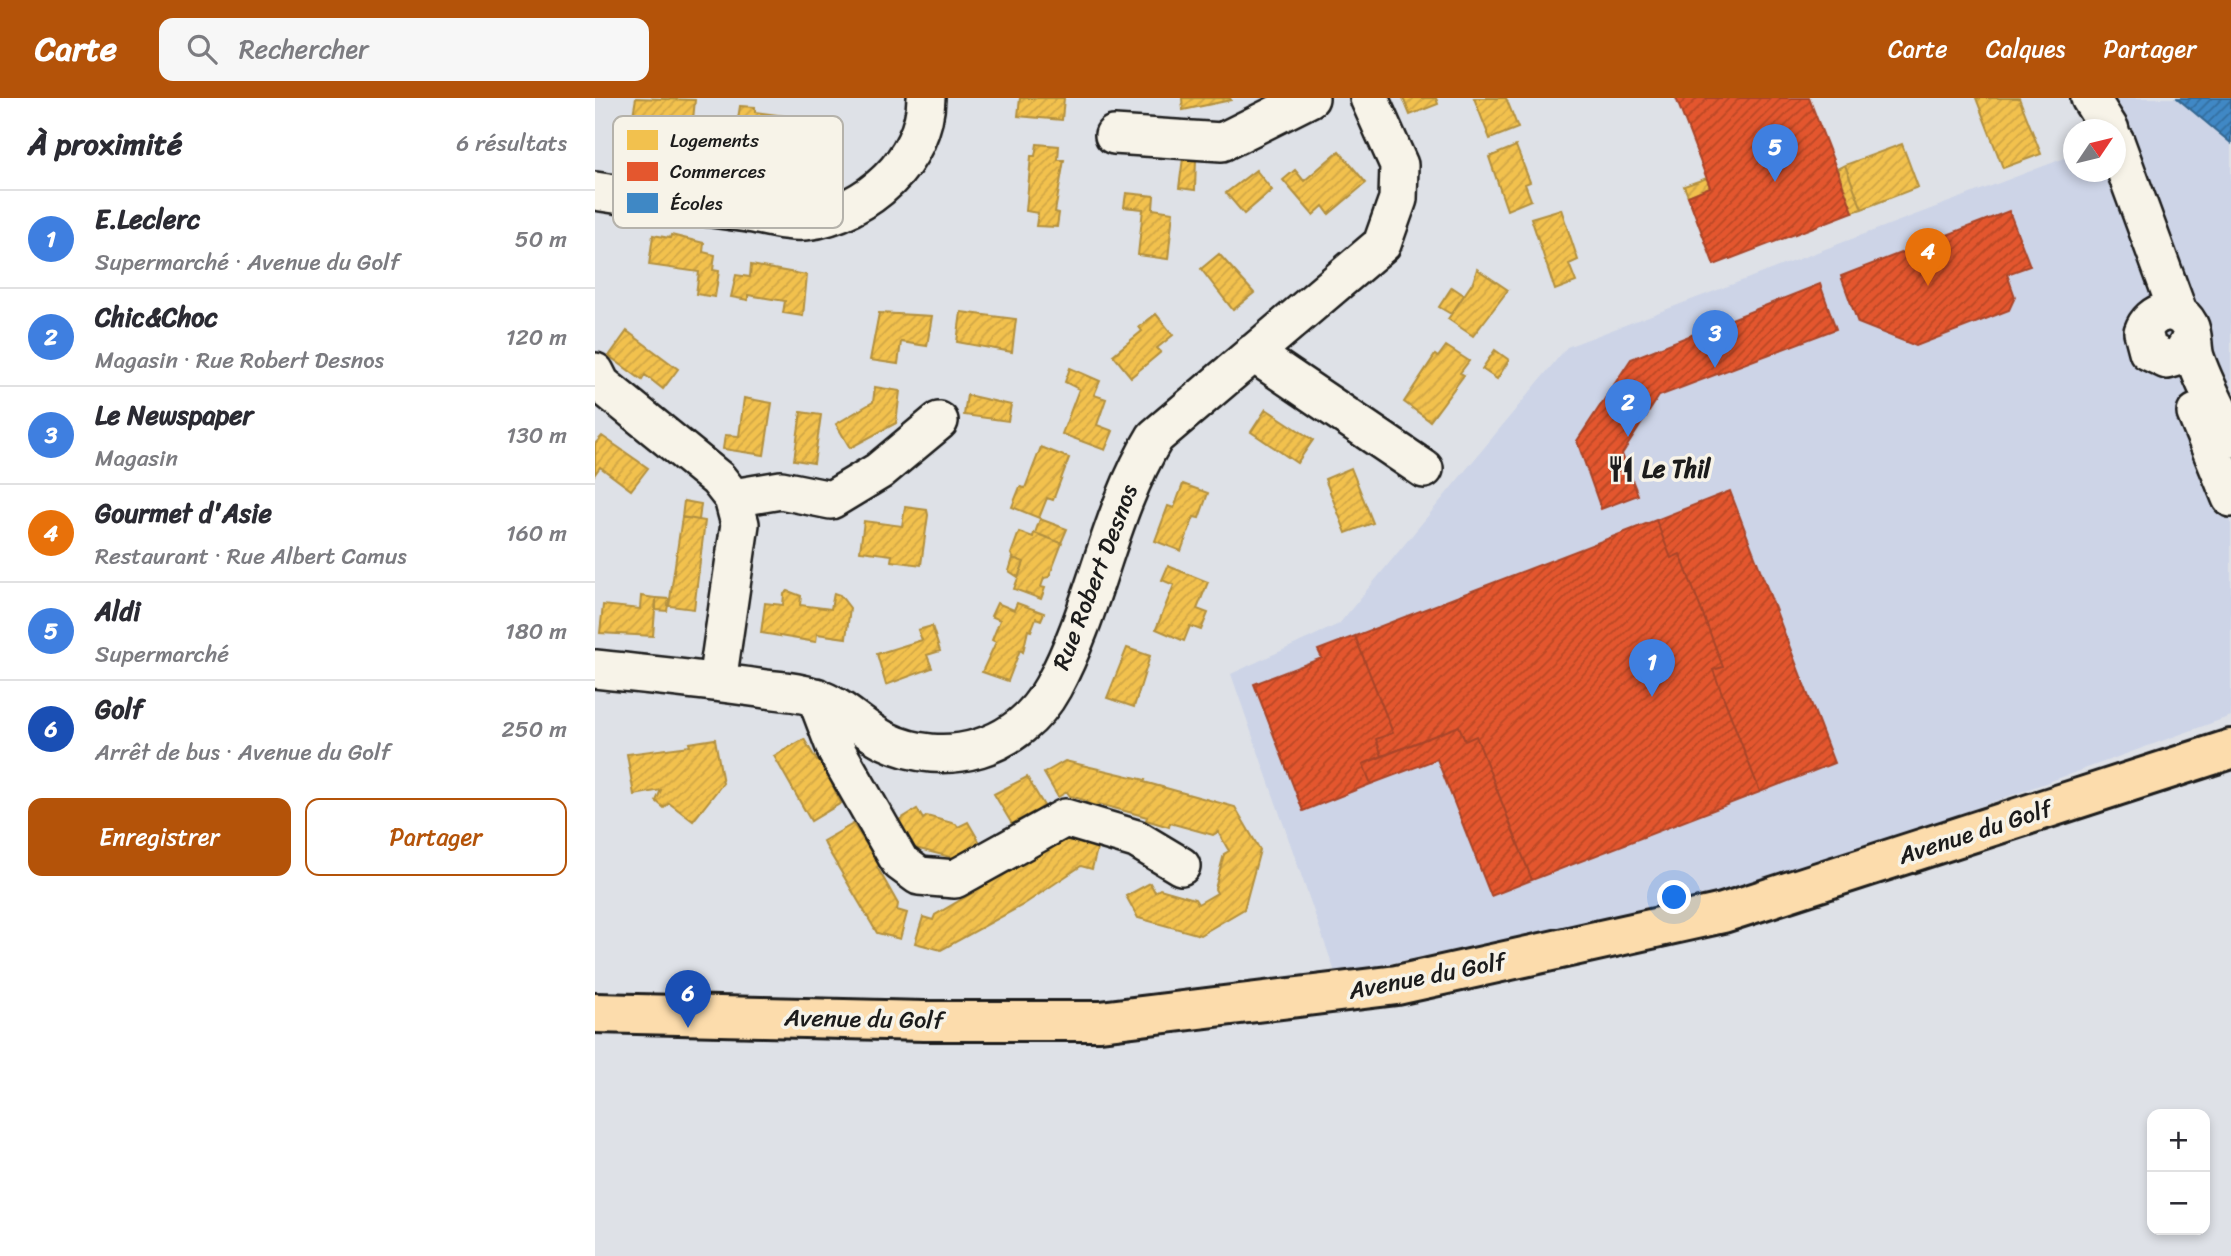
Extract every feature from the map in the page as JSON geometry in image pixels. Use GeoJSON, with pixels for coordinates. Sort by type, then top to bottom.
{"type":"FeatureCollection","features":[{"type":"Feature","properties":{"kind":"main road","name":"Avenue du Golf"},"geometry":{"type":"LineString","coordinates":[[595,1013],[924,1021],[1100,1021],[1397,985],[1723,913],[2231,749]]}},
{"type":"Feature","properties":{"kind":"street"},"geometry":{"type":"LineString","coordinates":[[843,210],[854,207],[886,183],[912,150],[926,122],[926,98]]}},
{"type":"Feature","properties":{"kind":"street"},"geometry":{"type":"LineString","coordinates":[[1114,135],[1222,142],[1310,98]]}},
{"type":"Feature","properties":{"kind":"street","name":"Rue Robert Desnos"},"geometry":{"type":"LineString","coordinates":[[595,669],[717,682],[816,697],[883,739],[924,754],[968,753],[1002,739],[1031,716],[1052,689],[1069,653],[1137,466],[1155,437],[1382,244],[1398,199],[1399,164],[1369,98]]}},
{"type":"Feature","properties":{"kind":"street"},"geometry":{"type":"LineString","coordinates":[[2126,176],[2171,333],[2181,379],[2231,498]]}},
{"type":"Feature","properties":{"kind":"street"},"geometry":{"type":"LineString","coordinates":[[2107,182],[2142,281],[2171,333],[2198,365],[2231,439]]}},
{"type":"Feature","properties":{"kind":"street"},"geometry":{"type":"LineString","coordinates":[[595,191],[613,194]]}},
{"type":"Feature","properties":{"kind":"street"},"geometry":{"type":"LineString","coordinates":[[1253,353],[1424,469]]}},
{"type":"Feature","properties":{"kind":"street"},"geometry":{"type":"LineString","coordinates":[[595,372],[601,384],[718,479],[733,498],[740,524],[717,682]]}},
{"type":"Feature","properties":{"kind":"street"},"geometry":{"type":"LineString","coordinates":[[733,498],[781,490],[831,500],[879,471],[939,421]]}},
{"type":"Feature","properties":{"kind":"street"},"geometry":{"type":"LineString","coordinates":[[816,697],[837,752],[901,862],[919,876],[955,879],[1065,818],[1136,839],[1181,866]]}},
{"type":"Feature","properties":{"kind":"shaded area"},"geometry":{"type":"Polygon","coordinates":[[[2112,98],[2231,98],[2231,716],[1768,883],[1336,975],[1231,674],[1339,624],[1567,347],[2063,159],[2063,182],[2126,182],[2126,119],[2113,119],[2112,98]]]}},
{"type":"Feature","properties":{"kind":"building: Logements"},"geometry":{"type":"Polygon","coordinates":[[[636,98],[695,100],[693,116],[633,116],[636,98]]]}},
{"type":"Feature","properties":{"kind":"building: Logements"},"geometry":{"type":"Polygon","coordinates":[[[1020,98],[1064,98],[1062,120],[1018,116],[1020,98]]]}},
{"type":"Feature","properties":{"kind":"building: Logements"},"geometry":{"type":"Polygon","coordinates":[[[1182,98],[1230,98],[1231,100],[1183,110],[1182,98]]]}},
{"type":"Feature","properties":{"kind":"building: Logements"},"geometry":{"type":"Polygon","coordinates":[[[1403,98],[1436,98],[1438,104],[1410,115],[1403,98]]]}},
{"type":"Feature","properties":{"kind":"building: Logements"},"geometry":{"type":"Polygon","coordinates":[[[1474,98],[1506,98],[1518,128],[1490,139],[1474,98]]]}},
{"type":"Feature","properties":{"kind":"building: Logements"},"geometry":{"type":"Polygon","coordinates":[[[1976,98],[2019,98],[2041,154],[2003,168],[1976,98]]]}},
{"type":"Feature","properties":{"kind":"building: Logements"},"geometry":{"type":"Polygon","coordinates":[[[740,106],[755,107],[755,112],[785,116],[738,116],[740,106]]]}},
{"type":"Feature","properties":{"kind":"building: Logements"},"geometry":{"type":"Polygon","coordinates":[[[1037,144],[1059,146],[1058,160],[1064,160],[1055,212],[1059,213],[1057,227],[1036,226],[1038,213],[1026,211],[1031,156],[1035,156],[1037,144]]]}},
{"type":"Feature","properties":{"kind":"building: Logements"},"geometry":{"type":"Polygon","coordinates":[[[1902,144],[1918,187],[1862,209],[1845,165],[1902,144]]]}},
{"type":"Feature","properties":{"kind":"building: Logements"},"geometry":{"type":"Polygon","coordinates":[[[1516,146],[1530,182],[1525,184],[1531,200],[1507,210],[1489,157],[1516,146]]]}},
{"type":"Feature","properties":{"kind":"building: Logements"},"geometry":{"type":"Polygon","coordinates":[[[1339,151],[1366,183],[1329,214],[1323,206],[1313,215],[1283,180],[1295,170],[1304,181],[1339,151]]]}},
{"type":"Feature","properties":{"kind":"building: Logements"},"geometry":{"type":"Polygon","coordinates":[[[1183,158],[1196,159],[1195,190],[1179,188],[1183,158]]]}},
{"type":"Feature","properties":{"kind":"building: Logements"},"geometry":{"type":"Polygon","coordinates":[[[1845,165],[1862,209],[1853,212],[1837,169],[1845,165]]]}},
{"type":"Feature","properties":{"kind":"building: Logements"},"geometry":{"type":"Polygon","coordinates":[[[1256,170],[1272,190],[1244,214],[1226,193],[1256,170]]]}},
{"type":"Feature","properties":{"kind":"building: Logements"},"geometry":{"type":"Polygon","coordinates":[[[1707,178],[1710,187],[1688,196],[1684,186],[1707,178]]]}},
{"type":"Feature","properties":{"kind":"building: Logements"},"geometry":{"type":"Polygon","coordinates":[[[1126,193],[1154,196],[1153,209],[1173,212],[1168,259],[1138,255],[1143,209],[1124,207],[1126,193]]]}},
{"type":"Feature","properties":{"kind":"building: Logements"},"geometry":{"type":"Polygon","coordinates":[[[1561,209],[1578,260],[1569,264],[1576,282],[1555,290],[1531,218],[1561,209]]]}},
{"type":"Feature","properties":{"kind":"building: Logements"},"geometry":{"type":"Polygon","coordinates":[[[653,235],[670,238],[671,235],[704,243],[703,252],[715,255],[713,270],[719,271],[715,297],[696,294],[699,272],[649,265],[653,235]]]}},
{"type":"Feature","properties":{"kind":"building: Logements"},"geometry":{"type":"Polygon","coordinates":[[[1219,254],[1254,293],[1233,310],[1201,269],[1219,254]]]}},
{"type":"Feature","properties":{"kind":"building: Logements"},"geometry":{"type":"Polygon","coordinates":[[[751,265],[807,275],[803,316],[783,313],[785,301],[748,295],[748,300],[731,297],[736,275],[750,277],[751,265]]]}},
{"type":"Feature","properties":{"kind":"building: Logements"},"geometry":{"type":"Polygon","coordinates":[[[1477,269],[1508,290],[1473,336],[1448,319],[1473,282],[1477,269]]]}},
{"type":"Feature","properties":{"kind":"building: Logements"},"geometry":{"type":"Polygon","coordinates":[[[1452,287],[1464,295],[1451,314],[1439,307],[1452,287]]]}},
{"type":"Feature","properties":{"kind":"building: Logements"},"geometry":{"type":"Polygon","coordinates":[[[961,312],[1016,319],[1012,352],[957,342],[961,312]]]}},
{"type":"Feature","properties":{"kind":"building: Logements"},"geometry":{"type":"Polygon","coordinates":[[[879,313],[932,316],[927,346],[901,342],[898,364],[870,360],[879,313]]]}},
{"type":"Feature","properties":{"kind":"building: Logements"},"geometry":{"type":"Polygon","coordinates":[[[1156,314],[1173,335],[1157,348],[1161,352],[1131,377],[1113,355],[1142,331],[1139,327],[1156,314]]]}},
{"type":"Feature","properties":{"kind":"building: Logements"},"geometry":{"type":"Polygon","coordinates":[[[627,331],[678,369],[663,389],[645,375],[642,380],[609,356],[627,331]]]}},
{"type":"Feature","properties":{"kind":"building: Logements"},"geometry":{"type":"Polygon","coordinates":[[[1446,346],[1469,361],[1460,373],[1464,375],[1430,421],[1404,402],[1435,355],[1438,357],[1446,346]]]}},
{"type":"Feature","properties":{"kind":"building: Logements"},"geometry":{"type":"Polygon","coordinates":[[[1495,350],[1509,360],[1497,379],[1482,369],[1495,350]]]}},
{"type":"Feature","properties":{"kind":"building: Logements"},"geometry":{"type":"Polygon","coordinates":[[[1070,368],[1100,381],[1094,395],[1106,399],[1097,425],[1113,431],[1105,450],[1062,434],[1079,389],[1065,382],[1070,368]]]}},
{"type":"Feature","properties":{"kind":"building: Logements"},"geometry":{"type":"Polygon","coordinates":[[[875,387],[900,391],[896,423],[850,448],[836,424],[873,402],[875,387]]]}},
{"type":"Feature","properties":{"kind":"building: Logements"},"geometry":{"type":"Polygon","coordinates":[[[967,395],[1011,405],[1008,421],[964,415],[967,395]]]}},
{"type":"Feature","properties":{"kind":"building: Logements"},"geometry":{"type":"Polygon","coordinates":[[[744,398],[772,403],[764,455],[723,449],[725,435],[739,436],[744,398]]]}},
{"type":"Feature","properties":{"kind":"building: Logements"},"geometry":{"type":"Polygon","coordinates":[[[1266,409],[1313,440],[1297,463],[1251,432],[1266,409]]]}},
{"type":"Feature","properties":{"kind":"building: Logements"},"geometry":{"type":"Polygon","coordinates":[[[801,412],[821,415],[814,463],[794,460],[801,412]]]}},
{"type":"Feature","properties":{"kind":"building: Logements"},"geometry":{"type":"Polygon","coordinates":[[[602,436],[648,468],[631,490],[600,467],[595,474],[595,444],[602,436]]]}},
{"type":"Feature","properties":{"kind":"building: Logements"},"geometry":{"type":"Polygon","coordinates":[[[1041,447],[1069,458],[1053,500],[1047,498],[1039,518],[1012,507],[1020,487],[1025,488],[1041,447]]]}},
{"type":"Feature","properties":{"kind":"building: Logements"},"geometry":{"type":"Polygon","coordinates":[[[1351,468],[1373,523],[1346,533],[1325,479],[1351,468]]]}},
{"type":"Feature","properties":{"kind":"building: Logements"},"geometry":{"type":"Polygon","coordinates":[[[1183,484],[1208,493],[1199,518],[1194,517],[1181,551],[1155,541],[1168,506],[1174,508],[1183,484]]]}},
{"type":"Feature","properties":{"kind":"building: Logements"},"geometry":{"type":"Polygon","coordinates":[[[684,501],[701,504],[699,520],[682,517],[684,501]]]}},
{"type":"Feature","properties":{"kind":"building: Logements"},"geometry":{"type":"Polygon","coordinates":[[[905,507],[927,510],[921,565],[891,561],[892,555],[860,551],[864,521],[902,526],[905,507]]]}},
{"type":"Feature","properties":{"kind":"building: Logements"},"geometry":{"type":"Polygon","coordinates":[[[682,517],[705,521],[694,609],[669,606],[682,517]]]}},
{"type":"Feature","properties":{"kind":"building: Logements"},"geometry":{"type":"Polygon","coordinates":[[[1040,519],[1067,529],[1061,543],[1035,533],[1040,519]]]}},
{"type":"Feature","properties":{"kind":"building: Logements"},"geometry":{"type":"Polygon","coordinates":[[[1019,532],[1033,537],[1034,533],[1062,543],[1049,577],[1044,578],[1041,587],[1045,588],[1041,599],[1014,589],[1024,562],[1013,558],[1011,554],[1019,532]]]}},
{"type":"Feature","properties":{"kind":"building: Logements"},"geometry":{"type":"Polygon","coordinates":[[[1013,558],[1024,562],[1018,577],[1009,571],[1013,558]]]}},
{"type":"Feature","properties":{"kind":"building: Logements"},"geometry":{"type":"Polygon","coordinates":[[[1168,566],[1208,582],[1197,609],[1208,613],[1201,630],[1190,626],[1184,641],[1156,629],[1174,585],[1162,580],[1168,566]]]}},
{"type":"Feature","properties":{"kind":"building: Logements"},"geometry":{"type":"Polygon","coordinates":[[[788,591],[801,596],[800,605],[831,609],[834,593],[840,595],[850,608],[846,638],[817,634],[816,642],[761,633],[765,603],[783,605],[784,594],[788,591]]]}},
{"type":"Feature","properties":{"kind":"building: Logements"},"geometry":{"type":"Polygon","coordinates":[[[641,596],[656,598],[653,636],[600,633],[603,605],[640,609],[641,596]]]}},
{"type":"Feature","properties":{"kind":"building: Logements"},"geometry":{"type":"Polygon","coordinates":[[[656,598],[669,599],[667,611],[656,610],[656,598]]]}},
{"type":"Feature","properties":{"kind":"building: Logements"},"geometry":{"type":"Polygon","coordinates":[[[997,603],[1014,610],[1017,603],[1044,613],[1041,620],[1036,618],[1031,631],[1028,630],[1023,652],[1020,650],[1008,681],[982,672],[996,642],[992,640],[1000,620],[991,616],[997,603]]]}},
{"type":"Feature","properties":{"kind":"building: Logements"},"geometry":{"type":"Polygon","coordinates":[[[932,626],[940,651],[927,655],[932,668],[886,685],[877,654],[922,640],[918,630],[932,626]]]}},
{"type":"Feature","properties":{"kind":"building: Logements"},"geometry":{"type":"Polygon","coordinates":[[[1127,648],[1150,656],[1134,707],[1107,698],[1127,648]]]}},
{"type":"Feature","properties":{"kind":"building: Logements"},"geometry":{"type":"Polygon","coordinates":[[[715,739],[723,783],[693,821],[669,803],[664,808],[656,801],[661,790],[634,795],[627,754],[690,746],[689,743],[715,739]]]}},
{"type":"Feature","properties":{"kind":"building: Logements"},"geometry":{"type":"Polygon","coordinates":[[[804,739],[817,761],[820,759],[841,803],[811,821],[774,756],[804,739]]]}},
{"type":"Feature","properties":{"kind":"building: Logements"},"geometry":{"type":"Polygon","coordinates":[[[1065,761],[1145,780],[1144,782],[1235,807],[1260,850],[1244,909],[1200,935],[1138,918],[1126,896],[1150,883],[1155,892],[1160,889],[1195,899],[1198,904],[1217,893],[1215,889],[1224,854],[1229,851],[1218,832],[1213,835],[1170,823],[1169,827],[1146,820],[1147,817],[1099,804],[1098,808],[1086,804],[1087,801],[1070,796],[1067,792],[1058,797],[1044,773],[1065,761]]]}},
{"type":"Feature","properties":{"kind":"building: Logements"},"geometry":{"type":"Polygon","coordinates":[[[1027,777],[1046,809],[1012,824],[994,794],[1027,777]]]}},
{"type":"Feature","properties":{"kind":"building: Logements"},"geometry":{"type":"Polygon","coordinates":[[[917,809],[923,819],[927,816],[956,824],[958,827],[968,822],[982,846],[958,859],[907,846],[894,823],[917,809]]]}},
{"type":"Feature","properties":{"kind":"building: Logements"},"geometry":{"type":"Polygon","coordinates":[[[853,824],[880,865],[877,867],[898,904],[897,910],[907,913],[900,939],[877,933],[823,841],[853,824]]]}},
{"type":"Feature","properties":{"kind":"building: Logements"},"geometry":{"type":"Polygon","coordinates":[[[1073,835],[1099,841],[1092,869],[1081,866],[1023,905],[941,950],[915,943],[923,917],[933,920],[935,915],[974,892],[971,889],[1029,860],[1048,844],[1050,848],[1073,835]]]}},
{"type":"Feature","properties":{"kind":"building: Commerces"},"geometry":{"type":"Polygon","coordinates":[[[1676,98],[1809,98],[1853,212],[1714,265],[1688,196],[1710,187],[1676,98]]]}},
{"type":"Feature","properties":{"kind":"building: Commerces"},"geometry":{"type":"Polygon","coordinates":[[[2009,211],[2030,266],[2007,274],[2015,297],[2009,310],[1916,346],[1858,323],[1841,276],[2009,211]]]}},
{"type":"Feature","properties":{"kind":"building: Commerces"},"geometry":{"type":"Polygon","coordinates":[[[1820,284],[1836,329],[1659,396],[1622,454],[1638,495],[1601,509],[1577,441],[1631,359],[1820,284]]]}},
{"type":"Feature","properties":{"kind":"building: Commerces"},"geometry":{"type":"Polygon","coordinates":[[[1730,491],[1834,763],[1760,792],[1713,670],[1723,667],[1680,554],[1671,558],[1656,520],[1730,491]]]}},
{"type":"Feature","properties":{"kind":"building: Commerces"},"geometry":{"type":"Polygon","coordinates":[[[1656,520],[1671,558],[1680,554],[1723,667],[1713,670],[1760,792],[1532,880],[1476,736],[1465,741],[1459,726],[1382,756],[1376,739],[1393,733],[1355,636],[1656,520]]]}},
{"type":"Feature","properties":{"kind":"building: Commerces"},"geometry":{"type":"Polygon","coordinates":[[[1355,636],[1393,733],[1376,739],[1382,756],[1363,764],[1371,784],[1303,811],[1254,684],[1322,658],[1318,650],[1355,636]]]}},
{"type":"Feature","properties":{"kind":"building: Commerces"},"geometry":{"type":"Polygon","coordinates":[[[1459,726],[1465,741],[1476,736],[1532,880],[1491,896],[1437,759],[1371,784],[1363,764],[1459,726]]]}},
{"type":"Feature","properties":{"kind":"building: Écoles"},"geometry":{"type":"Polygon","coordinates":[[[2177,98],[2231,98],[2231,143],[2177,98]]]}},
{"type":"Feature","properties":{"kind":"place","name":"Aldi"},"geometry":{"type":"Point","coordinates":[1775,182]}},
{"type":"Feature","properties":{"kind":"place","name":"Gourmet d'Asie"},"geometry":{"type":"Point","coordinates":[1928,286]}},
{"type":"Feature","properties":{"kind":"place","name":"Le Newspaper"},"geometry":{"type":"Point","coordinates":[1715,368]}},
{"type":"Feature","properties":{"kind":"place","name":"Chic&Choc"},"geometry":{"type":"Point","coordinates":[1628,437]}},
{"type":"Feature","properties":{"kind":"place","name":"Le Thil"},"geometry":{"type":"Point","coordinates":[1621,469]}},
{"type":"Feature","properties":{"kind":"place","name":"E.Leclerc"},"geometry":{"type":"Point","coordinates":[1652,697]}},
{"type":"Feature","properties":{"kind":"place","name":"Golf"},"geometry":{"type":"Point","coordinates":[688,1028]}}]}
